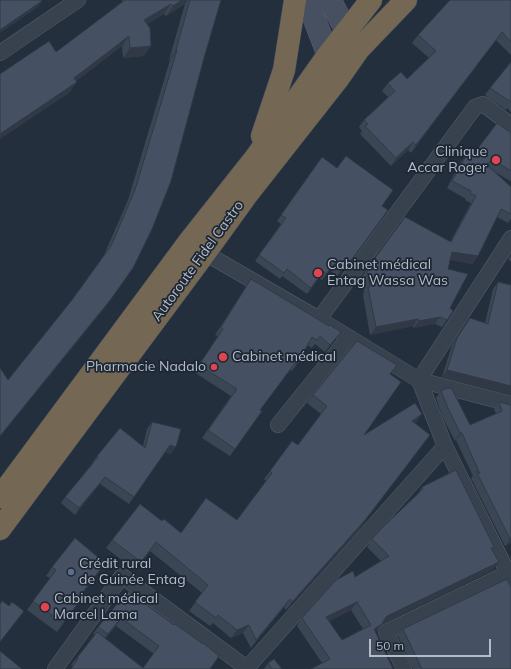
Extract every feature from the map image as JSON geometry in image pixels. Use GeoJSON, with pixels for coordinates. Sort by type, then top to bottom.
{"type":"FeatureCollection","features":[{"type":"Feature","properties":{"kind":"highway"},"geometry":{"type":"LineString","coordinates":[[256,157],[284,70],[295,0]]}},
{"type":"Feature","properties":{"kind":"highway","name":"Autoroute Fidel Castro"},"geometry":{"type":"LineString","coordinates":[[0,497],[188,243],[256,157],[328,55],[371,0]]}},
{"type":"Feature","properties":{"kind":"highway","name":"Autoroute Fidel Castro"},"geometry":{"type":"LineString","coordinates":[[0,529],[206,253],[246,196],[359,50],[406,0]]}},
{"type":"Feature","properties":{"kind":"main road"},"geometry":{"type":"LineString","coordinates":[[307,0],[338,79]]}},
{"type":"Feature","properties":{"kind":"main road"},"geometry":{"type":"LineString","coordinates":[[330,0],[347,32],[359,50]]}},
{"type":"Feature","properties":{"kind":"street"},"geometry":{"type":"LineString","coordinates":[[0,53],[78,0]]}},
{"type":"Feature","properties":{"kind":"street"},"geometry":{"type":"LineString","coordinates":[[319,319],[475,107],[483,104],[511,125]]}},
{"type":"Feature","properties":{"kind":"street"},"geometry":{"type":"LineString","coordinates":[[419,380],[511,238]]}},
{"type":"Feature","properties":{"kind":"street"},"geometry":{"type":"LineString","coordinates":[[206,253],[419,380],[511,404]]}},
{"type":"Feature","properties":{"kind":"street"},"geometry":{"type":"LineString","coordinates":[[278,426],[349,337]]}},
{"type":"Feature","properties":{"kind":"street"},"geometry":{"type":"LineString","coordinates":[[404,669],[386,632],[509,576],[445,446],[419,380]]}},
{"type":"Feature","properties":{"kind":"street"},"geometry":{"type":"LineString","coordinates":[[55,669],[122,576],[248,668],[445,446]]}},
{"type":"Feature","properties":{"kind":"building"},"geometry":{"type":"Polygon","coordinates":[[[0,0],[41,0],[42,1],[0,30],[0,0]]]}},
{"type":"Feature","properties":{"kind":"building"},"geometry":{"type":"Polygon","coordinates":[[[125,0],[182,0],[173,6],[171,4],[144,20],[150,28],[151,46],[130,48],[129,36],[74,78],[77,82],[0,134],[0,74],[49,41],[56,52],[125,0]]]}},
{"type":"Feature","properties":{"kind":"building"},"geometry":{"type":"Polygon","coordinates":[[[190,0],[221,0],[171,181],[152,229],[133,268],[111,299],[0,436],[0,368],[8,380],[72,300],[111,246],[135,190],[177,50],[190,0]]]}},
{"type":"Feature","properties":{"kind":"building"},"geometry":{"type":"Polygon","coordinates":[[[450,0],[511,0],[511,42],[502,32],[416,145],[413,142],[396,158],[365,126],[368,124],[364,120],[395,91],[388,83],[401,72],[407,79],[436,51],[418,35],[450,0]]]}},
{"type":"Feature","properties":{"kind":"building"},"geometry":{"type":"Polygon","coordinates":[[[511,62],[511,102],[490,88],[511,62]]]}},
{"type":"Feature","properties":{"kind":"building"},"geometry":{"type":"Polygon","coordinates":[[[497,123],[511,133],[511,171],[492,159],[487,165],[511,187],[511,214],[501,209],[478,256],[452,252],[448,269],[468,274],[450,308],[453,311],[447,320],[440,317],[419,321],[418,319],[376,327],[368,287],[370,287],[367,269],[405,217],[451,242],[476,196],[470,193],[471,191],[452,181],[466,156],[470,159],[497,123]]]}},
{"type":"Feature","properties":{"kind":"building"},"geometry":{"type":"Polygon","coordinates":[[[346,156],[393,190],[382,206],[388,210],[353,258],[341,270],[334,264],[326,274],[323,271],[311,288],[287,269],[284,273],[259,255],[286,218],[281,215],[322,157],[337,168],[346,156]]]}},
{"type":"Feature","properties":{"kind":"building"},"geometry":{"type":"Polygon","coordinates":[[[251,279],[341,332],[330,345],[320,336],[317,340],[312,337],[297,364],[295,363],[260,410],[262,411],[235,449],[208,430],[237,389],[199,365],[223,329],[221,327],[251,279]]]}},
{"type":"Feature","properties":{"kind":"building"},"geometry":{"type":"Polygon","coordinates":[[[498,282],[511,285],[511,386],[447,370],[457,338],[470,318],[488,324],[498,282]]]}},
{"type":"Feature","properties":{"kind":"building"},"geometry":{"type":"Polygon","coordinates":[[[357,341],[397,365],[390,374],[401,382],[364,435],[415,403],[422,414],[412,421],[430,435],[365,520],[292,602],[290,599],[256,640],[249,625],[237,630],[218,615],[216,618],[195,602],[208,585],[156,542],[141,562],[112,540],[140,504],[162,521],[164,519],[181,533],[206,498],[237,520],[272,473],[270,471],[292,441],[298,445],[327,406],[313,395],[357,341]]]}},
{"type":"Feature","properties":{"kind":"building"},"geometry":{"type":"Polygon","coordinates":[[[447,388],[452,389],[470,425],[502,411],[499,402],[511,405],[510,539],[476,471],[480,474],[441,391],[447,388]]]}},
{"type":"Feature","properties":{"kind":"building"},"geometry":{"type":"Polygon","coordinates":[[[152,422],[181,429],[176,447],[170,445],[134,497],[105,477],[79,508],[65,497],[120,428],[145,448],[152,422]]]}},
{"type":"Feature","properties":{"kind":"building"},"geometry":{"type":"Polygon","coordinates":[[[456,470],[494,547],[491,548],[499,562],[387,616],[382,624],[374,629],[393,669],[311,669],[330,659],[302,618],[336,580],[353,571],[355,577],[389,556],[372,539],[423,489],[422,487],[456,470]],[[357,602],[326,617],[342,640],[371,625],[357,602]]]}},
{"type":"Feature","properties":{"kind":"building"},"geometry":{"type":"Polygon","coordinates":[[[75,538],[105,563],[83,592],[85,594],[63,623],[33,601],[56,570],[52,567],[75,538]]]}},
{"type":"Feature","properties":{"kind":"building"},"geometry":{"type":"Polygon","coordinates":[[[507,579],[511,587],[511,669],[422,669],[403,629],[507,579]]]}},
{"type":"Feature","properties":{"kind":"building"},"geometry":{"type":"Polygon","coordinates":[[[128,591],[174,625],[175,624],[203,643],[219,656],[210,669],[71,669],[78,659],[77,658],[97,632],[143,668],[159,646],[121,618],[108,634],[98,627],[128,591]]]}},
{"type":"Feature","properties":{"kind":"building"},"geometry":{"type":"Polygon","coordinates":[[[2,601],[9,606],[12,602],[24,611],[0,642],[0,604],[2,601]]]}},
{"type":"Feature","properties":{"kind":"building"},"geometry":{"type":"Polygon","coordinates":[[[0,651],[22,669],[0,669],[0,651]]]}},
{"type":"Feature","properties":{"kind":"building"},"geometry":{"type":"Polygon","coordinates":[[[274,659],[282,669],[272,669],[268,663],[274,659]]]}},
{"type":"Feature","properties":{"kind":"place","name":"Clinique Accar Roger"},"geometry":{"type":"Point","coordinates":[496,160]}},
{"type":"Feature","properties":{"kind":"place","name":"Cabinet médical Entag Wassa Was"},"geometry":{"type":"Point","coordinates":[318,273]}},
{"type":"Feature","properties":{"kind":"place","name":"Cabinet médical"},"geometry":{"type":"Point","coordinates":[223,357]}},
{"type":"Feature","properties":{"kind":"place","name":"Pharmacie Nadalo"},"geometry":{"type":"Point","coordinates":[214,367]}},
{"type":"Feature","properties":{"kind":"place","name":"Crédit rural de Guinée Entag"},"geometry":{"type":"Point","coordinates":[71,572]}},
{"type":"Feature","properties":{"kind":"place","name":"Cabinet médical Marcel Lama"},"geometry":{"type":"Point","coordinates":[45,607]}}]}
